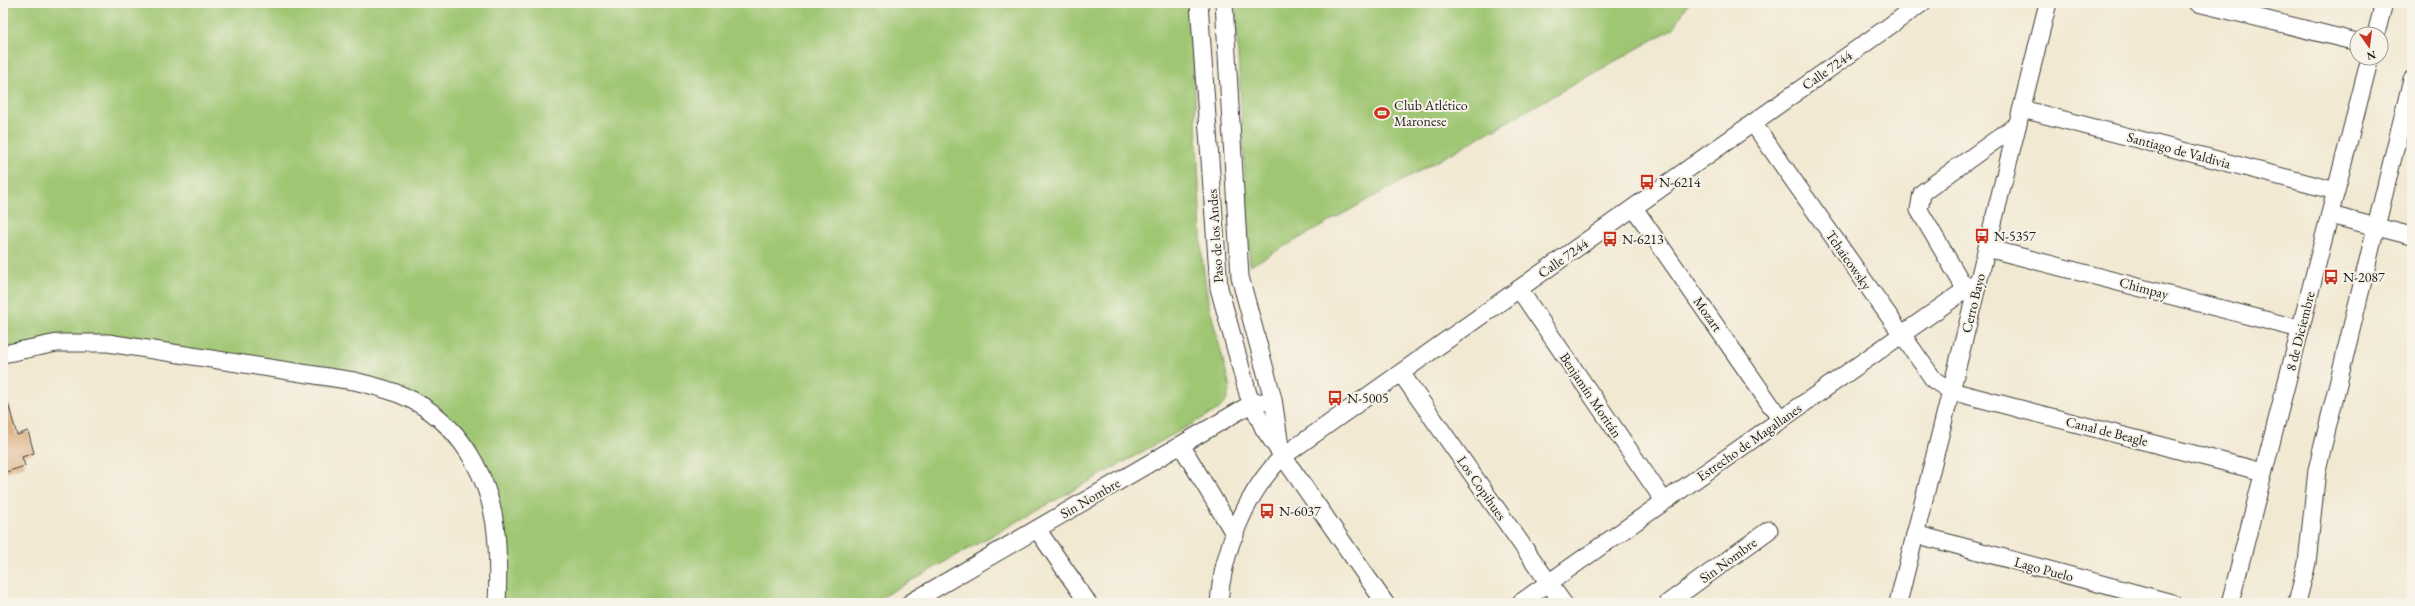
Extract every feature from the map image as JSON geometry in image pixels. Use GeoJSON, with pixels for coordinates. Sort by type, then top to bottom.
{"type":"FeatureCollection","features":[{"type":"Feature","properties":{"kind":"street","name":"Paso de los Andes"},"geometry":{"type":"LineString","coordinates":[[1199,3],[1219,288],[1229,332],[1251,404],[1264,429],[1282,457],[1385,603]]}},
{"type":"Feature","properties":{"kind":"street","name":"Paso de los Andes"},"geometry":{"type":"LineString","coordinates":[[1224,3],[1240,277],[1273,399],[1282,457]]}},
{"type":"Feature","properties":{"kind":"street","name":"Calle 7244"},"geometry":{"type":"LineString","coordinates":[[1282,457],[1922,3]]}},
{"type":"Feature","properties":{"kind":"street","name":"Cerro Bayo"},"geometry":{"type":"LineString","coordinates":[[1898,603],[1951,391],[1972,286],[1987,248],[2048,3]]}},
{"type":"Feature","properties":{"kind":"street"},"geometry":{"type":"LineString","coordinates":[[2199,3],[2349,40]]}},
{"type":"Feature","properties":{"kind":"street"},"geometry":{"type":"LineString","coordinates":[[2378,26],[2384,3]]}},
{"type":"Feature","properties":{"kind":"street","name":"8 de Diciembre"},"geometry":{"type":"LineString","coordinates":[[2230,603],[2368,66]]}},
{"type":"Feature","properties":{"kind":"street"},"geometry":{"type":"LineString","coordinates":[[2297,603],[2307,563],[2317,470],[2412,79]]}},
{"type":"Feature","properties":{"kind":"street","name":"Santiago de Valdivia"},"geometry":{"type":"LineString","coordinates":[[2020,116],[2336,191]]}},
{"type":"Feature","properties":{"kind":"street"},"geometry":{"type":"LineString","coordinates":[[1972,286],[1919,210],[1922,193],[2020,116]]}},
{"type":"Feature","properties":{"kind":"street","name":"Tchaicowsky"},"geometry":{"type":"LineString","coordinates":[[1753,123],[1901,336],[1934,380],[1951,391]]}},
{"type":"Feature","properties":{"kind":"street","name":"Mozart"},"geometry":{"type":"LineString","coordinates":[[1634,208],[1782,420]]}},
{"type":"Feature","properties":{"kind":"street"},"geometry":{"type":"LineString","coordinates":[[2330,215],[2412,236]]}},
{"type":"Feature","properties":{"kind":"street","name":"Chimpay"},"geometry":{"type":"LineString","coordinates":[[1987,248],[2300,329]]}},
{"type":"Feature","properties":{"kind":"street","name":"Estrecho de Magallanes"},"geometry":{"type":"LineString","coordinates":[[1520,603],[1972,286]]}},
{"type":"Feature","properties":{"kind":"street","name":"Benjamín Moritán"},"geometry":{"type":"LineString","coordinates":[[1519,289],[1664,501]]}},
{"type":"Feature","properties":{"kind":"street"},"geometry":{"type":"LineString","coordinates":[[3,354],[57,343],[108,343],[354,381],[385,388],[414,401],[438,417],[458,438],[475,462],[486,489],[497,544],[497,603]]}},
{"type":"Feature","properties":{"kind":"street","name":"Los Copihues"},"geometry":{"type":"LineString","coordinates":[[1401,373],[1563,603]]}},
{"type":"Feature","properties":{"kind":"street","name":"Canal de Beagle"},"geometry":{"type":"LineString","coordinates":[[1951,391],[2263,472]]}},
{"type":"Feature","properties":{"kind":"street","name":"Sin Nombre"},"geometry":{"type":"LineString","coordinates":[[911,603],[1251,404],[1273,399]]}},
{"type":"Feature","properties":{"kind":"street"},"geometry":{"type":"LineString","coordinates":[[1180,446],[1235,535]]}},
{"type":"Feature","properties":{"kind":"street"},"geometry":{"type":"LineString","coordinates":[[1219,603],[1226,563],[1235,535],[1259,486],[1269,470],[1282,457]]}},
{"type":"Feature","properties":{"kind":"street"},"geometry":{"type":"LineString","coordinates":[[1037,529],[1088,603]]}},
{"type":"Feature","properties":{"kind":"street","name":"Sin Nombre"},"geometry":{"type":"LineString","coordinates":[[1668,603],[1769,530]]}},
{"type":"Feature","properties":{"kind":"street","name":"Lago Puelo"},"geometry":{"type":"LineString","coordinates":[[1915,534],[2172,603]]}},
{"type":"Feature","properties":{"kind":"green space"},"geometry":{"type":"Polygon","coordinates":[[[3,3],[1191,3],[1202,258],[1208,301],[1230,387],[1226,402],[1219,409],[871,603],[497,603],[498,576],[475,462],[415,401],[108,343],[3,354],[3,3]]]}},
{"type":"Feature","properties":{"kind":"green space","name":"Club Atlético Maronese"},"geometry":{"type":"Polygon","coordinates":[[[1235,3],[1691,3],[1687,5],[1674,28],[1250,266],[1235,3]]]}},
{"type":"Feature","properties":{"kind":"building"},"geometry":{"type":"Polygon","coordinates":[[[7,400],[17,435],[28,431],[34,453],[22,457],[25,466],[3,473],[3,401],[7,400]]]}},
{"type":"Feature","properties":{"kind":"place","name":"Club Atlético Maronese"},"geometry":{"type":"Point","coordinates":[1382,113]}},
{"type":"Feature","properties":{"kind":"place","name":"N-6214"},"geometry":{"type":"Point","coordinates":[1647,182]}},
{"type":"Feature","properties":{"kind":"place","name":"N-5357"},"geometry":{"type":"Point","coordinates":[1982,236]}},
{"type":"Feature","properties":{"kind":"place","name":"N-6213"},"geometry":{"type":"Point","coordinates":[1610,239]}},
{"type":"Feature","properties":{"kind":"place","name":"N-2087"},"geometry":{"type":"Point","coordinates":[2331,277]}},
{"type":"Feature","properties":{"kind":"place","name":"N-5005"},"geometry":{"type":"Point","coordinates":[1335,398]}},
{"type":"Feature","properties":{"kind":"place","name":"N-6037"},"geometry":{"type":"Point","coordinates":[1267,511]}}]}
